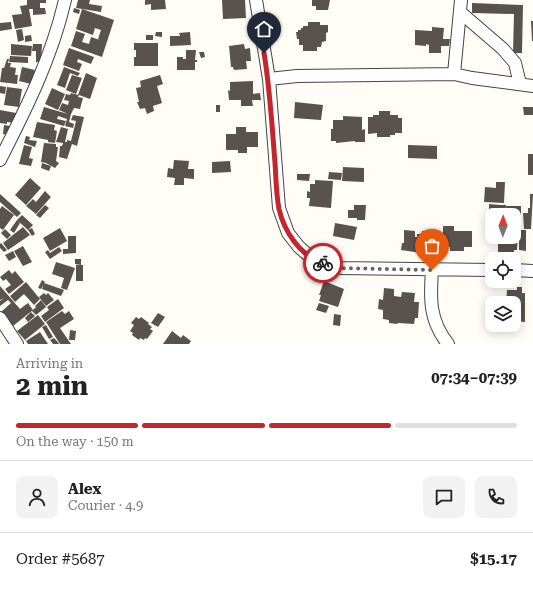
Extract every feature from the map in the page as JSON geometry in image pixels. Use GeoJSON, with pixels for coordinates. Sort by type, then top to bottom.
{"type":"FeatureCollection","features":[{"type":"Feature","properties":{"kind":"street"},"geometry":{"type":"LineString","coordinates":[[0,160],[22,118],[46,63],[60,23],[65,0]]}},
{"type":"Feature","properties":{"kind":"street"},"geometry":{"type":"LineString","coordinates":[[256,0],[269,80],[279,208],[288,233],[298,247],[315,261],[337,268],[485,270]]}},
{"type":"Feature","properties":{"kind":"street"},"geometry":{"type":"LineString","coordinates":[[454,74],[461,0]]}},
{"type":"Feature","properties":{"kind":"street"},"geometry":{"type":"LineString","coordinates":[[460,12],[503,49],[515,63],[520,84]]}},
{"type":"Feature","properties":{"kind":"street"},"geometry":{"type":"LineString","coordinates":[[269,80],[297,76],[454,74],[472,78],[533,86]]}},
{"type":"Feature","properties":{"kind":"street"},"geometry":{"type":"LineString","coordinates":[[432,270],[431,306],[433,318],[440,334],[448,344]]}},
{"type":"Feature","properties":{"kind":"street"},"geometry":{"type":"LineString","coordinates":[[521,270],[533,271]]}},
{"type":"Feature","properties":{"kind":"street"},"geometry":{"type":"LineString","coordinates":[[0,318],[17,344]]}},
{"type":"Feature","properties":{"kind":"building"},"geometry":{"type":"Polygon","coordinates":[[[27,0],[46,0],[46,3],[40,3],[40,8],[45,8],[46,14],[33,15],[33,9],[29,9],[32,26],[15,29],[12,15],[22,14],[20,6],[27,5],[27,0]]]}},
{"type":"Feature","properties":{"kind":"building"},"geometry":{"type":"Polygon","coordinates":[[[78,0],[90,0],[89,4],[102,6],[101,12],[76,8],[78,0]]]}},
{"type":"Feature","properties":{"kind":"building"},"geometry":{"type":"Polygon","coordinates":[[[145,0],[165,0],[166,9],[151,10],[151,4],[145,5],[145,0]]]}},
{"type":"Feature","properties":{"kind":"building"},"geometry":{"type":"Polygon","coordinates":[[[222,0],[245,0],[246,18],[223,19],[222,0]]]}},
{"type":"Feature","properties":{"kind":"building"},"geometry":{"type":"Polygon","coordinates":[[[312,0],[330,0],[328,10],[316,10],[316,6],[312,6],[312,0]]]}},
{"type":"Feature","properties":{"kind":"building"},"geometry":{"type":"Polygon","coordinates":[[[472,3],[523,5],[522,53],[513,53],[514,14],[472,13],[472,3]]]}},
{"type":"Feature","properties":{"kind":"building"},"geometry":{"type":"Polygon","coordinates":[[[74,8],[80,10],[79,14],[73,12],[74,8]]]}},
{"type":"Feature","properties":{"kind":"building"},"geometry":{"type":"Polygon","coordinates":[[[82,9],[114,20],[102,57],[71,46],[76,31],[85,34],[82,42],[89,44],[91,37],[100,40],[98,39],[101,30],[95,28],[93,35],[76,29],[82,9]]]}},
{"type":"Feature","properties":{"kind":"building"},"geometry":{"type":"Polygon","coordinates":[[[531,21],[533,21],[533,41],[532,41],[531,21]]]}},
{"type":"Feature","properties":{"kind":"building"},"geometry":{"type":"Polygon","coordinates":[[[11,22],[12,29],[0,31],[0,23],[11,22]]]}},
{"type":"Feature","properties":{"kind":"building"},"geometry":{"type":"Polygon","coordinates":[[[308,22],[320,22],[320,25],[328,25],[326,41],[322,42],[321,47],[317,47],[317,51],[303,51],[303,45],[299,45],[299,39],[297,39],[296,32],[301,30],[303,26],[308,26],[308,22]]]}},
{"type":"Feature","properties":{"kind":"building"},"geometry":{"type":"Polygon","coordinates":[[[432,27],[444,28],[443,39],[450,39],[449,46],[441,46],[441,53],[429,53],[429,45],[426,44],[426,46],[415,45],[415,30],[432,31],[432,27]]]}},
{"type":"Feature","properties":{"kind":"building"},"geometry":{"type":"Polygon","coordinates":[[[22,29],[24,40],[18,42],[16,30],[22,29]]]}},
{"type":"Feature","properties":{"kind":"building"},"geometry":{"type":"Polygon","coordinates":[[[156,32],[162,32],[162,37],[155,36],[156,32]]]}},
{"type":"Feature","properties":{"kind":"building"},"geometry":{"type":"Polygon","coordinates":[[[190,32],[191,45],[170,46],[170,36],[180,36],[179,33],[190,32]]]}},
{"type":"Feature","properties":{"kind":"building"},"geometry":{"type":"Polygon","coordinates":[[[31,35],[32,41],[25,42],[25,36],[31,35]]]}},
{"type":"Feature","properties":{"kind":"building"},"geometry":{"type":"Polygon","coordinates":[[[146,35],[153,35],[153,40],[146,40],[146,35]]]}},
{"type":"Feature","properties":{"kind":"building"},"geometry":{"type":"Polygon","coordinates":[[[134,43],[158,43],[158,66],[134,66],[136,50],[134,50],[134,43]]]}},
{"type":"Feature","properties":{"kind":"building"},"geometry":{"type":"Polygon","coordinates":[[[11,44],[32,46],[31,56],[11,55],[11,44]]]}},
{"type":"Feature","properties":{"kind":"building"},"geometry":{"type":"Polygon","coordinates":[[[33,44],[42,44],[41,62],[36,62],[36,51],[32,51],[33,44]]]}},
{"type":"Feature","properties":{"kind":"building"},"geometry":{"type":"Polygon","coordinates":[[[244,44],[245,49],[250,48],[251,61],[246,61],[247,69],[234,70],[233,67],[231,67],[229,46],[244,44]]]}},
{"type":"Feature","properties":{"kind":"building"},"geometry":{"type":"Polygon","coordinates":[[[69,48],[94,57],[91,64],[78,59],[77,62],[82,64],[79,71],[63,65],[69,48]]]}},
{"type":"Feature","properties":{"kind":"building"},"geometry":{"type":"Polygon","coordinates":[[[186,50],[196,50],[195,60],[197,60],[197,62],[195,62],[195,70],[177,70],[177,57],[183,57],[183,59],[186,59],[186,50]]]}},
{"type":"Feature","properties":{"kind":"building"},"geometry":{"type":"Polygon","coordinates":[[[199,52],[204,52],[205,57],[201,58],[199,52]]]}},
{"type":"Feature","properties":{"kind":"building"},"geometry":{"type":"Polygon","coordinates":[[[10,56],[28,57],[28,63],[9,62],[10,56]]]}},
{"type":"Feature","properties":{"kind":"building"},"geometry":{"type":"Polygon","coordinates":[[[7,59],[9,59],[8,63],[11,63],[10,67],[16,68],[15,75],[18,75],[17,84],[0,82],[2,68],[4,68],[7,59]]]}},
{"type":"Feature","properties":{"kind":"building"},"geometry":{"type":"Polygon","coordinates":[[[22,67],[35,70],[31,84],[19,81],[22,67]]]}},
{"type":"Feature","properties":{"kind":"building"},"geometry":{"type":"Polygon","coordinates":[[[64,67],[80,73],[78,76],[70,73],[65,88],[57,85],[64,67]]]}},
{"type":"Feature","properties":{"kind":"building"},"geometry":{"type":"Polygon","coordinates":[[[86,73],[97,78],[90,99],[79,95],[78,97],[83,98],[80,109],[74,108],[71,114],[69,122],[74,124],[73,128],[65,126],[67,119],[58,116],[57,119],[66,121],[64,126],[40,119],[44,107],[68,114],[59,110],[62,103],[68,105],[69,101],[64,100],[66,94],[70,95],[71,93],[78,95],[86,73]]]}},
{"type":"Feature","properties":{"kind":"building"},"geometry":{"type":"Polygon","coordinates":[[[72,75],[82,78],[76,94],[66,90],[72,75]]]}},
{"type":"Feature","properties":{"kind":"building"},"geometry":{"type":"Polygon","coordinates":[[[160,75],[163,84],[157,86],[162,103],[153,106],[154,111],[147,114],[145,108],[140,109],[137,102],[139,102],[136,88],[141,87],[140,81],[160,75]]]}},
{"type":"Feature","properties":{"kind":"building"},"geometry":{"type":"Polygon","coordinates":[[[253,81],[253,94],[260,93],[261,100],[252,100],[253,106],[241,106],[241,100],[229,100],[228,90],[230,91],[230,82],[253,81]]]}},
{"type":"Feature","properties":{"kind":"building"},"geometry":{"type":"Polygon","coordinates":[[[0,86],[6,87],[5,94],[0,93],[0,86]]]}},
{"type":"Feature","properties":{"kind":"building"},"geometry":{"type":"Polygon","coordinates":[[[7,87],[22,89],[19,107],[4,105],[7,87]]]}},
{"type":"Feature","properties":{"kind":"building"},"geometry":{"type":"Polygon","coordinates":[[[52,88],[65,94],[58,110],[45,104],[52,88]]]}},
{"type":"Feature","properties":{"kind":"building"},"geometry":{"type":"Polygon","coordinates":[[[295,102],[323,105],[321,120],[294,118],[295,102]]]}},
{"type":"Feature","properties":{"kind":"building"},"geometry":{"type":"Polygon","coordinates":[[[216,105],[220,105],[220,112],[216,112],[216,105]]]}},
{"type":"Feature","properties":{"kind":"building"},"geometry":{"type":"Polygon","coordinates":[[[523,107],[533,107],[533,115],[524,115],[523,107]]]}},
{"type":"Feature","properties":{"kind":"building"},"geometry":{"type":"Polygon","coordinates":[[[0,110],[16,113],[14,123],[0,123],[0,110]]]}},
{"type":"Feature","properties":{"kind":"building"},"geometry":{"type":"Polygon","coordinates":[[[379,111],[390,111],[390,115],[398,115],[398,118],[402,118],[402,133],[395,133],[395,135],[390,135],[390,137],[377,137],[377,133],[368,134],[368,117],[379,115],[379,111]]]}},
{"type":"Feature","properties":{"kind":"building"},"geometry":{"type":"Polygon","coordinates":[[[73,115],[84,117],[77,146],[72,144],[67,159],[59,157],[60,146],[62,146],[63,143],[56,142],[61,127],[68,129],[65,142],[67,142],[67,140],[71,141],[76,121],[71,120],[73,115]]]}},
{"type":"Feature","properties":{"kind":"building"},"geometry":{"type":"Polygon","coordinates":[[[343,116],[362,117],[362,130],[365,129],[365,142],[355,141],[336,143],[336,141],[331,141],[333,120],[343,120],[343,116]]]}},
{"type":"Feature","properties":{"kind":"building"},"geometry":{"type":"Polygon","coordinates":[[[37,122],[55,125],[54,130],[57,131],[55,143],[33,137],[37,122]]]}},
{"type":"Feature","properties":{"kind":"building"},"geometry":{"type":"Polygon","coordinates":[[[4,125],[10,126],[8,135],[3,134],[4,125]]]}},
{"type":"Feature","properties":{"kind":"building"},"geometry":{"type":"Polygon","coordinates":[[[236,127],[246,127],[246,132],[258,132],[258,147],[247,147],[247,153],[238,153],[238,150],[226,150],[226,134],[236,134],[236,127]]]}},
{"type":"Feature","properties":{"kind":"building"},"geometry":{"type":"Polygon","coordinates":[[[26,136],[30,137],[29,140],[37,141],[35,147],[24,143],[26,136]]]}},
{"type":"Feature","properties":{"kind":"building"},"geometry":{"type":"Polygon","coordinates":[[[44,143],[56,144],[56,147],[58,147],[56,161],[59,163],[55,168],[41,162],[44,143]]]}},
{"type":"Feature","properties":{"kind":"building"},"geometry":{"type":"Polygon","coordinates":[[[24,145],[32,147],[29,158],[33,159],[31,166],[19,164],[24,145]]]}},
{"type":"Feature","properties":{"kind":"building"},"geometry":{"type":"Polygon","coordinates":[[[408,145],[437,146],[437,159],[408,158],[408,145]]]}},
{"type":"Feature","properties":{"kind":"building"},"geometry":{"type":"Polygon","coordinates":[[[528,154],[533,154],[533,175],[528,175],[528,154]]]}},
{"type":"Feature","properties":{"kind":"building"},"geometry":{"type":"Polygon","coordinates":[[[174,160],[189,161],[188,169],[194,169],[194,179],[184,178],[184,185],[174,185],[175,178],[167,177],[168,168],[173,169],[174,160]]]}},
{"type":"Feature","properties":{"kind":"building"},"geometry":{"type":"Polygon","coordinates":[[[230,161],[231,172],[212,173],[212,162],[230,161]]]}},
{"type":"Feature","properties":{"kind":"building"},"geometry":{"type":"Polygon","coordinates":[[[42,163],[51,166],[49,171],[41,168],[42,163]]]}},
{"type":"Feature","properties":{"kind":"building"},"geometry":{"type":"Polygon","coordinates":[[[343,167],[364,168],[364,182],[342,181],[343,167]]]}},
{"type":"Feature","properties":{"kind":"building"},"geometry":{"type":"Polygon","coordinates":[[[329,172],[342,173],[341,180],[328,179],[329,172]]]}},
{"type":"Feature","properties":{"kind":"building"},"geometry":{"type":"Polygon","coordinates":[[[297,174],[310,174],[309,181],[297,180],[297,174]]]}},
{"type":"Feature","properties":{"kind":"building"},"geometry":{"type":"Polygon","coordinates":[[[30,178],[41,188],[26,205],[15,195],[30,178]]]}},
{"type":"Feature","properties":{"kind":"building"},"geometry":{"type":"Polygon","coordinates":[[[315,180],[333,181],[331,208],[309,206],[310,198],[307,198],[307,191],[310,192],[310,184],[315,184],[315,180]]]}},
{"type":"Feature","properties":{"kind":"building"},"geometry":{"type":"Polygon","coordinates":[[[496,182],[505,182],[504,203],[484,202],[485,187],[496,188],[496,182]]]}},
{"type":"Feature","properties":{"kind":"building"},"geometry":{"type":"Polygon","coordinates":[[[45,191],[51,197],[36,214],[26,206],[33,199],[36,202],[45,191]]]}},
{"type":"Feature","properties":{"kind":"building"},"geometry":{"type":"Polygon","coordinates":[[[0,194],[21,213],[17,217],[0,202],[0,194]]]}},
{"type":"Feature","properties":{"kind":"building"},"geometry":{"type":"Polygon","coordinates":[[[530,194],[533,194],[531,229],[524,229],[523,213],[528,213],[528,208],[530,208],[530,194]]]}},
{"type":"Feature","properties":{"kind":"building"},"geometry":{"type":"Polygon","coordinates":[[[489,204],[500,205],[500,208],[489,208],[489,204]]]}},
{"type":"Feature","properties":{"kind":"building"},"geometry":{"type":"Polygon","coordinates":[[[45,205],[49,208],[40,218],[36,215],[45,205]]]}},
{"type":"Feature","properties":{"kind":"building"},"geometry":{"type":"Polygon","coordinates":[[[354,205],[366,205],[365,220],[348,218],[348,210],[354,210],[354,205]]]}},
{"type":"Feature","properties":{"kind":"building"},"geometry":{"type":"Polygon","coordinates":[[[500,205],[506,205],[506,208],[500,208],[500,205]]]}},
{"type":"Feature","properties":{"kind":"building"},"geometry":{"type":"Polygon","coordinates":[[[2,206],[14,215],[3,230],[0,228],[0,209],[2,206]]]}},
{"type":"Feature","properties":{"kind":"building"},"geometry":{"type":"Polygon","coordinates":[[[506,206],[521,206],[521,208],[506,208],[506,206]]]}},
{"type":"Feature","properties":{"kind":"building"},"geometry":{"type":"Polygon","coordinates":[[[22,215],[33,225],[28,230],[17,220],[22,215]]]}},
{"type":"Feature","properties":{"kind":"building"},"geometry":{"type":"Polygon","coordinates":[[[17,220],[20,223],[14,233],[10,230],[17,220]]]}},
{"type":"Feature","properties":{"kind":"building"},"geometry":{"type":"Polygon","coordinates":[[[335,223],[357,227],[354,240],[333,236],[335,223]]]}},
{"type":"Feature","properties":{"kind":"building"},"geometry":{"type":"Polygon","coordinates":[[[443,226],[454,226],[454,231],[472,231],[472,247],[464,247],[464,251],[450,251],[450,247],[443,247],[443,226]]]}},
{"type":"Feature","properties":{"kind":"building"},"geometry":{"type":"Polygon","coordinates":[[[23,227],[30,235],[8,250],[3,243],[23,227]]]}},
{"type":"Feature","properties":{"kind":"building"},"geometry":{"type":"Polygon","coordinates":[[[32,228],[35,234],[32,236],[28,230],[32,228]]]}},
{"type":"Feature","properties":{"kind":"building"},"geometry":{"type":"Polygon","coordinates":[[[60,228],[67,241],[50,251],[43,238],[60,228]]]}},
{"type":"Feature","properties":{"kind":"building"},"geometry":{"type":"Polygon","coordinates":[[[5,229],[11,235],[7,239],[1,233],[5,229]]]}},
{"type":"Feature","properties":{"kind":"building"},"geometry":{"type":"Polygon","coordinates":[[[404,230],[415,231],[415,237],[417,237],[417,234],[422,234],[422,231],[429,231],[428,254],[401,250],[402,243],[404,243],[404,230]]]}},
{"type":"Feature","properties":{"kind":"building"},"geometry":{"type":"Polygon","coordinates":[[[521,230],[526,230],[526,251],[519,250],[519,244],[521,244],[521,230]]]}},
{"type":"Feature","properties":{"kind":"building"},"geometry":{"type":"Polygon","coordinates":[[[68,236],[76,236],[76,253],[63,254],[63,249],[68,249],[68,236]]]}},
{"type":"Feature","properties":{"kind":"building"},"geometry":{"type":"Polygon","coordinates":[[[1,243],[7,250],[4,252],[0,248],[1,243]]]}},
{"type":"Feature","properties":{"kind":"building"},"geometry":{"type":"Polygon","coordinates":[[[498,244],[517,244],[517,250],[514,250],[514,252],[498,252],[498,244]]]}},
{"type":"Feature","properties":{"kind":"building"},"geometry":{"type":"Polygon","coordinates":[[[23,246],[32,262],[23,266],[14,251],[23,246]]]}},
{"type":"Feature","properties":{"kind":"building"},"geometry":{"type":"Polygon","coordinates":[[[59,247],[62,251],[50,259],[45,252],[48,250],[50,253],[59,247]]]}},
{"type":"Feature","properties":{"kind":"building"},"geometry":{"type":"Polygon","coordinates":[[[13,251],[16,257],[9,261],[5,255],[13,251]]]}},
{"type":"Feature","properties":{"kind":"building"},"geometry":{"type":"Polygon","coordinates":[[[75,259],[81,259],[81,265],[75,264],[75,259]]]}},
{"type":"Feature","properties":{"kind":"building"},"geometry":{"type":"Polygon","coordinates":[[[56,262],[75,268],[67,290],[61,288],[64,278],[52,274],[56,262]]]}},
{"type":"Feature","properties":{"kind":"building"},"geometry":{"type":"Polygon","coordinates":[[[76,265],[83,265],[83,281],[76,281],[76,265]]]}},
{"type":"Feature","properties":{"kind":"building"},"geometry":{"type":"Polygon","coordinates":[[[9,270],[12,274],[15,271],[24,282],[9,294],[5,289],[11,285],[6,279],[3,281],[0,277],[9,270]]]}},
{"type":"Feature","properties":{"kind":"building"},"geometry":{"type":"Polygon","coordinates":[[[42,280],[45,282],[41,289],[38,288],[42,280]]]}},
{"type":"Feature","properties":{"kind":"building"},"geometry":{"type":"Polygon","coordinates":[[[324,281],[344,289],[338,307],[319,301],[321,295],[319,295],[324,281]]]}},
{"type":"Feature","properties":{"kind":"building"},"geometry":{"type":"Polygon","coordinates":[[[26,282],[40,299],[34,305],[24,294],[15,302],[10,296],[26,282]]]}},
{"type":"Feature","properties":{"kind":"building"},"geometry":{"type":"Polygon","coordinates":[[[44,283],[64,290],[61,296],[42,289],[44,283]]]}},
{"type":"Feature","properties":{"kind":"building"},"geometry":{"type":"Polygon","coordinates":[[[0,286],[20,309],[28,303],[33,310],[13,326],[1,312],[11,303],[8,300],[0,306],[0,301],[4,298],[0,300],[0,286]]]}},
{"type":"Feature","properties":{"kind":"building"},"geometry":{"type":"Polygon","coordinates":[[[522,287],[522,293],[525,293],[525,322],[521,322],[521,296],[507,296],[507,290],[517,290],[517,288],[522,287]]]}},
{"type":"Feature","properties":{"kind":"building"},"geometry":{"type":"Polygon","coordinates":[[[384,288],[394,289],[394,296],[401,297],[402,292],[415,293],[414,302],[419,302],[418,318],[415,318],[414,324],[389,323],[389,320],[383,319],[383,310],[378,309],[379,299],[383,300],[384,288]]]}},
{"type":"Feature","properties":{"kind":"building"},"geometry":{"type":"Polygon","coordinates":[[[44,293],[46,295],[48,293],[54,300],[46,306],[39,297],[44,293]]]}},
{"type":"Feature","properties":{"kind":"building"},"geometry":{"type":"Polygon","coordinates":[[[58,299],[64,308],[45,322],[41,316],[49,310],[47,307],[58,299]]]}},
{"type":"Feature","properties":{"kind":"building"},"geometry":{"type":"Polygon","coordinates":[[[41,300],[46,307],[36,315],[32,311],[41,300]]]}},
{"type":"Feature","properties":{"kind":"building"},"geometry":{"type":"Polygon","coordinates":[[[319,303],[329,306],[326,313],[316,310],[319,303]]]}},
{"type":"Feature","properties":{"kind":"building"},"geometry":{"type":"Polygon","coordinates":[[[62,311],[65,314],[69,311],[74,319],[60,328],[71,344],[60,344],[46,322],[62,311]]]}},
{"type":"Feature","properties":{"kind":"building"},"geometry":{"type":"Polygon","coordinates":[[[31,312],[35,316],[28,322],[25,318],[31,312]]]}},
{"type":"Feature","properties":{"kind":"building"},"geometry":{"type":"Polygon","coordinates":[[[158,313],[165,317],[158,327],[151,323],[158,313]]]}},
{"type":"Feature","properties":{"kind":"building"},"geometry":{"type":"Polygon","coordinates":[[[334,314],[341,315],[340,326],[333,325],[334,314]]]}},
{"type":"Feature","properties":{"kind":"building"},"geometry":{"type":"Polygon","coordinates":[[[38,315],[45,324],[25,340],[17,331],[38,315]]]}},
{"type":"Feature","properties":{"kind":"building"},"geometry":{"type":"Polygon","coordinates":[[[136,317],[139,319],[141,317],[152,327],[150,329],[153,331],[147,339],[145,338],[144,340],[140,338],[139,340],[132,335],[133,333],[130,331],[134,325],[131,323],[136,317]]]}},
{"type":"Feature","properties":{"kind":"building"},"geometry":{"type":"Polygon","coordinates":[[[46,325],[53,337],[49,339],[42,327],[46,325]]]}},
{"type":"Feature","properties":{"kind":"building"},"geometry":{"type":"Polygon","coordinates":[[[70,330],[76,331],[75,340],[69,340],[70,330]]]}},
{"type":"Feature","properties":{"kind":"building"},"geometry":{"type":"Polygon","coordinates":[[[172,331],[181,338],[183,335],[191,341],[189,344],[163,344],[172,331]]]}},
{"type":"Feature","properties":{"kind":"building"},"geometry":{"type":"Polygon","coordinates":[[[40,332],[48,344],[28,344],[26,341],[40,332]]]}},
{"type":"Feature","properties":{"kind":"building"},"geometry":{"type":"Polygon","coordinates":[[[54,338],[59,344],[53,344],[50,340],[54,338]]]}},
{"type":"Feature","properties":{"kind":"way so far"},"geometry":{"type":"LineString","coordinates":[[323,263],[337,268],[432,270]]}},
{"type":"Feature","properties":{"kind":"route"},"geometry":{"type":"LineString","coordinates":[[264,53],[269,80],[279,208],[288,233],[298,247],[315,261],[323,263]]}}]}
